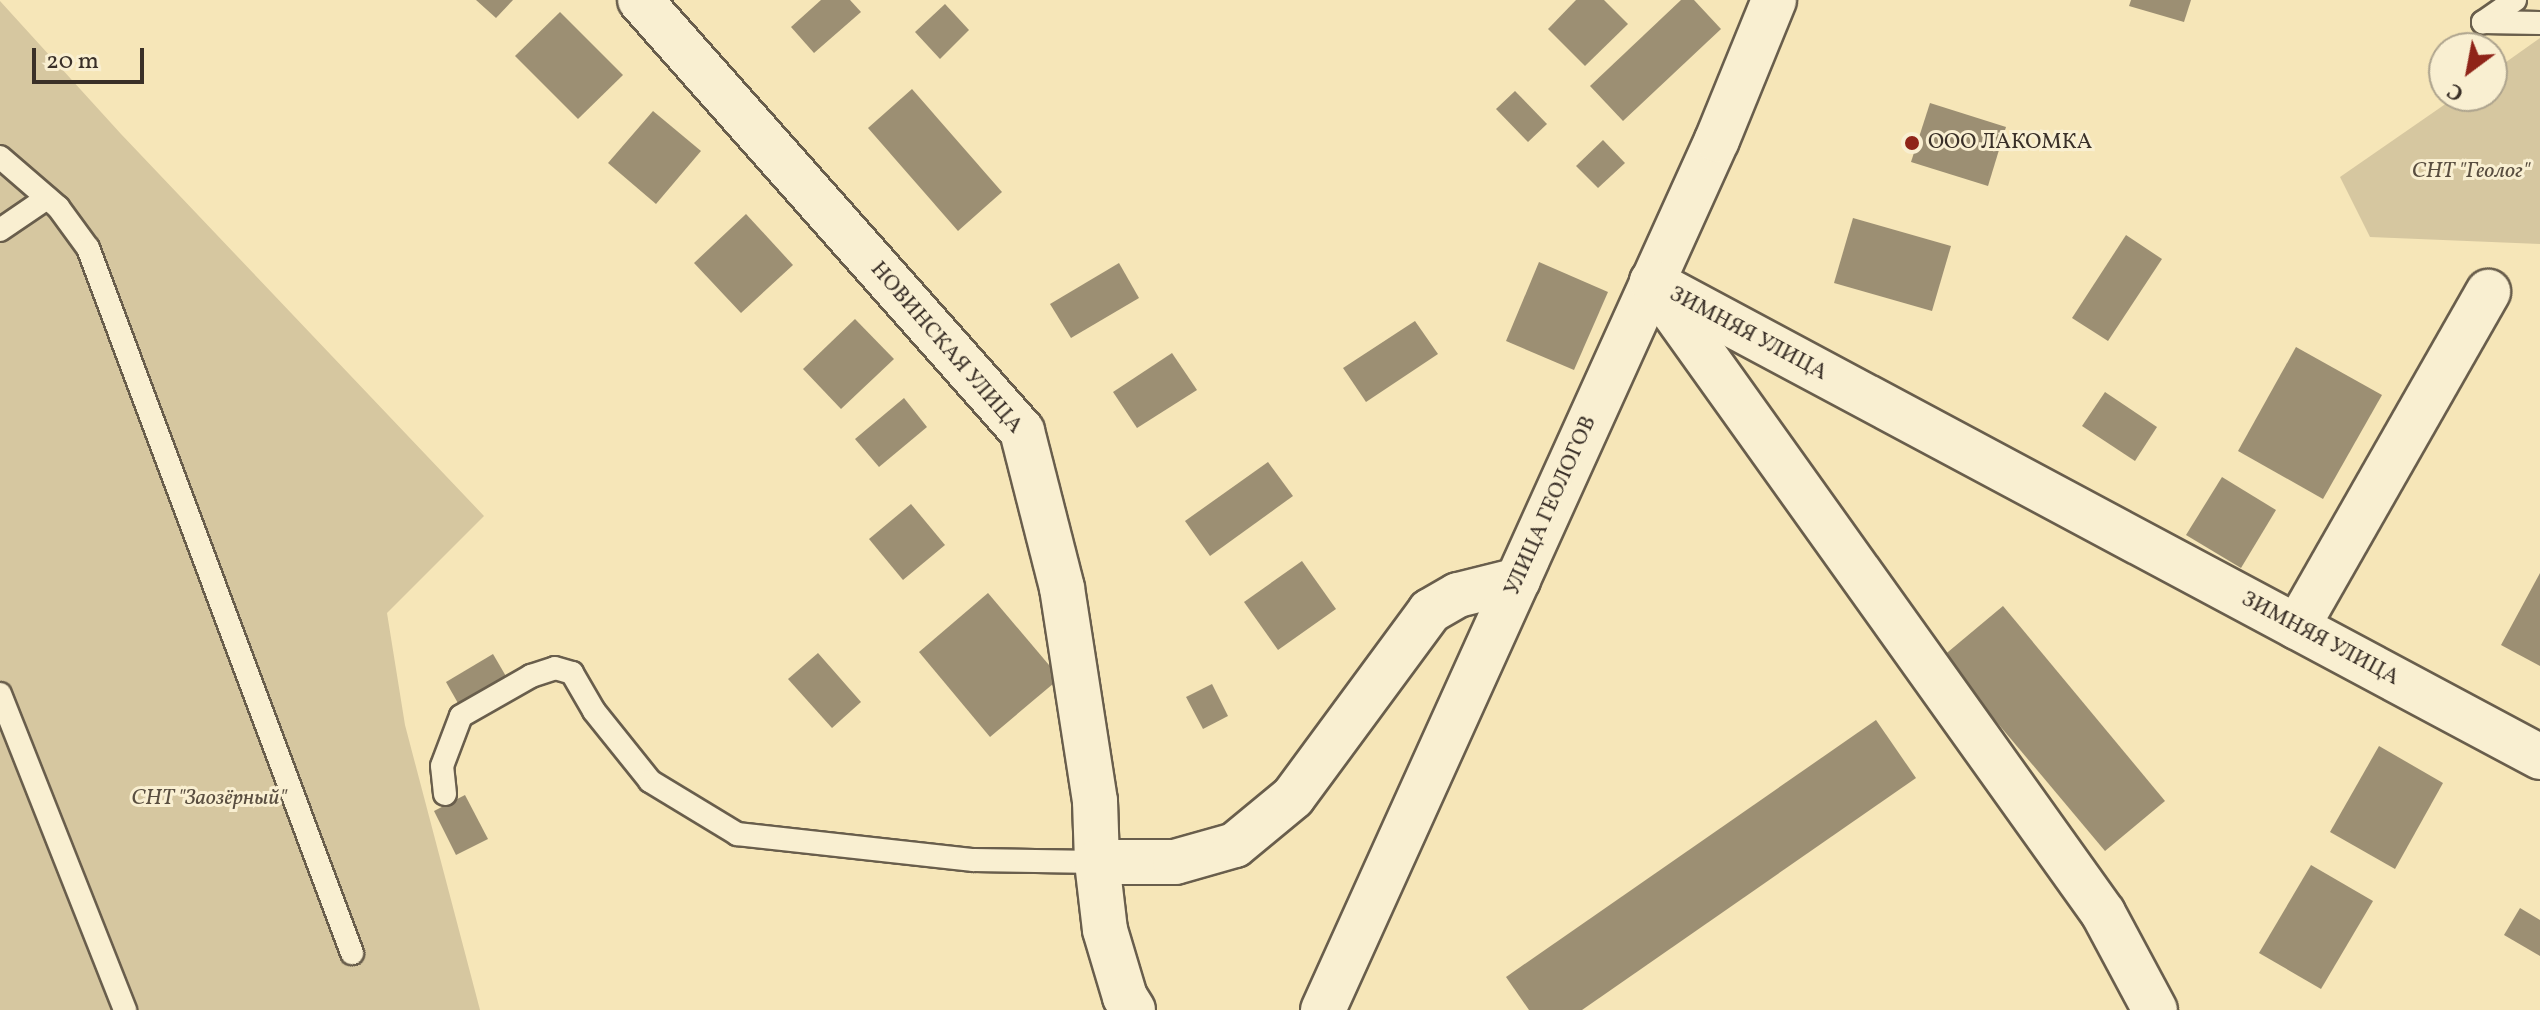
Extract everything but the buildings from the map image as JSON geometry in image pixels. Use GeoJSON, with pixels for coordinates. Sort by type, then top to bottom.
{"type":"FeatureCollection","features":[{"type":"Feature","properties":{"kind":"street","name":"НОВИНСКАЯ УЛИЦА"},"geometry":{"type":"LineString","coordinates":[[640,0],[1022,431],[1062,588],[1095,801],[1097,862],[1105,930],[1125,997],[1133,1010]]}},
{"type":"Feature","properties":{"kind":"street","name":"УЛИЦА ГЕОЛОГОВ"},"geometry":{"type":"LineString","coordinates":[[1323,1010],[1717,140],[1774,0]]}},
{"type":"Feature","properties":{"kind":"street","name":"ЗИМНЯЯ УЛИЦА"},"geometry":{"type":"LineString","coordinates":[[1652,282],[2540,757]]}},
{"type":"Feature","properties":{"kind":"street","name":"ЗИМНЯЯ УЛИЦА"},"geometry":{"type":"LineString","coordinates":[[1652,282],[2103,913],[2155,1010]]}},
{"type":"Feature","properties":{"kind":"street"},"geometry":{"type":"LineString","coordinates":[[2297,627],[2488,292]]}},
{"type":"Feature","properties":{"kind":"street"},"geometry":{"type":"LineString","coordinates":[[1097,862],[1175,862],[1235,845],[1293,797],[1430,611],[1458,595],[1518,580]]}},
{"type":"Feature","properties":{"kind":"street"},"geometry":{"type":"LineString","coordinates":[[1342,969],[1360,1010]]}},
{"type":"Feature","properties":{"kind":"lane"},"geometry":{"type":"LineString","coordinates":[[2515,0],[2483,22],[2540,23]]}},
{"type":"Feature","properties":{"kind":"lane"},"geometry":{"type":"LineString","coordinates":[[0,157],[47,198],[88,248],[352,953]]}},
{"type":"Feature","properties":{"kind":"lane"},"geometry":{"type":"LineString","coordinates":[[0,230],[47,198]]}},
{"type":"Feature","properties":{"kind":"lane"},"geometry":{"type":"LineString","coordinates":[[445,794],[442,766],[461,716],[531,676],[555,668],[572,673],[594,711],[650,781],[737,834],[974,860],[1097,862]]}},
{"type":"Feature","properties":{"kind":"lane"},"geometry":{"type":"LineString","coordinates":[[0,694],[125,1010]]}},
{"type":"Feature","properties":{"kind":"green space","name":"СНТ \"Заозёрный\""},"geometry":{"type":"Polygon","coordinates":[[[0,1],[121,134],[484,516],[387,613],[405,725],[480,1010],[0,1010],[0,1]]]}},
{"type":"Feature","properties":{"kind":"green space","name":"СНТ \"Геолог\""},"geometry":{"type":"Polygon","coordinates":[[[2540,38],[2540,244],[2370,237],[2340,177],[2434,112],[2508,112],[2508,61],[2540,38]]]}},
{"type":"Feature","properties":{"kind":"place","name":"ООО ЛАКОМКА"},"geometry":{"type":"Point","coordinates":[1912,143]}}]}
